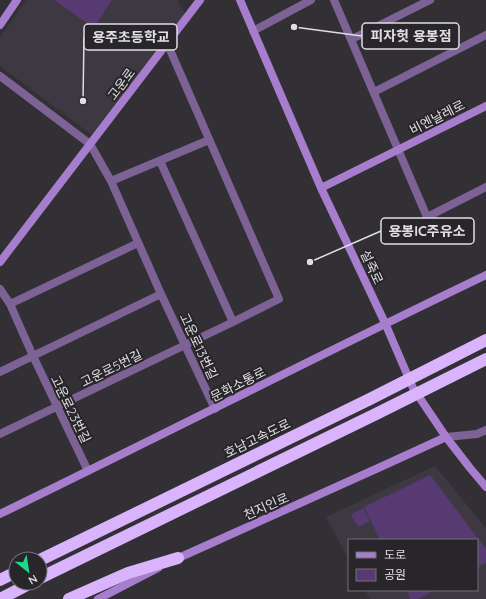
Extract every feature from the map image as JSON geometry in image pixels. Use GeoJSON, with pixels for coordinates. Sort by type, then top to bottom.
{"type":"FeatureCollection","features":[{"type":"Feature","properties":{"kind":"highway","name":"호남고속도로"},"geometry":{"type":"LineString","coordinates":[[48,556],[370,399],[486,340]]}},
{"type":"Feature","properties":{"kind":"highway"},"geometry":{"type":"LineString","coordinates":[[48,574],[486,359]]}},
{"type":"Feature","properties":{"kind":"highway"},"geometry":{"type":"LineString","coordinates":[[69,599],[128,573],[178,558]]}},
{"type":"Feature","properties":{"kind":"highway"},"geometry":{"type":"LineString","coordinates":[[0,599],[16,591]]}},
{"type":"Feature","properties":{"kind":"street"},"geometry":{"type":"LineString","coordinates":[[0,25],[17,0]]}},
{"type":"Feature","properties":{"kind":"street","name":"고운로"},"geometry":{"type":"LineString","coordinates":[[0,262],[200,0]]}},
{"type":"Feature","properties":{"kind":"street","name":"설죽로"},"geometry":{"type":"LineString","coordinates":[[240,0],[321,188],[385,323],[413,388],[446,437],[486,487]]}},
{"type":"Feature","properties":{"kind":"street"},"geometry":{"type":"LineString","coordinates":[[253,31],[311,0]]}},
{"type":"Feature","properties":{"kind":"street","name":"비엔날레로"},"geometry":{"type":"LineString","coordinates":[[334,0],[427,217],[486,187]]}},
{"type":"Feature","properties":{"kind":"street"},"geometry":{"type":"LineString","coordinates":[[352,40],[430,0]]}},
{"type":"Feature","properties":{"kind":"street"},"geometry":{"type":"LineString","coordinates":[[374,92],[486,35]]}},
{"type":"Feature","properties":{"kind":"street","name":"고운로5번길"},"geometry":{"type":"LineString","coordinates":[[0,434],[279,299],[167,43]]}},
{"type":"Feature","properties":{"kind":"street"},"geometry":{"type":"LineString","coordinates":[[0,76],[90,144]]}},
{"type":"Feature","properties":{"kind":"street","name":"비엔날레로"},"geometry":{"type":"LineString","coordinates":[[321,188],[486,106]]}},
{"type":"Feature","properties":{"kind":"street"},"geometry":{"type":"LineString","coordinates":[[111,182],[209,140]]}},
{"type":"Feature","properties":{"kind":"street","name":"고운로13번길"},"geometry":{"type":"LineString","coordinates":[[90,144],[111,182],[215,409]]}},
{"type":"Feature","properties":{"kind":"street"},"geometry":{"type":"LineString","coordinates":[[160,161],[233,322]]}},
{"type":"Feature","properties":{"kind":"street"},"geometry":{"type":"LineString","coordinates":[[10,304],[138,243]]}},
{"type":"Feature","properties":{"kind":"street","name":"문화소통로"},"geometry":{"type":"LineString","coordinates":[[0,514],[215,409],[385,323],[486,275]]}},
{"type":"Feature","properties":{"kind":"street","name":"고운로23번길"},"geometry":{"type":"LineString","coordinates":[[0,289],[10,304],[32,356],[88,471]]}},
{"type":"Feature","properties":{"kind":"street"},"geometry":{"type":"LineString","coordinates":[[0,372],[161,294]]}},
{"type":"Feature","properties":{"kind":"street"},"geometry":{"type":"LineString","coordinates":[[446,437],[477,434],[486,430]]}},
{"type":"Feature","properties":{"kind":"street","name":"천지인로"},"geometry":{"type":"LineString","coordinates":[[98,599],[178,558],[446,437]]}},
{"type":"Feature","properties":{"kind":"shaded area"},"geometry":{"type":"Polygon","coordinates":[[[26,0],[177,0],[186,15],[92,135],[0,66],[0,37],[26,0]]]}},
{"type":"Feature","properties":{"kind":"shaded area"},"geometry":{"type":"Polygon","coordinates":[[[435,466],[486,528],[486,599],[370,599],[366,591],[478,591],[478,539],[348,539],[348,558],[326,517],[435,466]]]}},
{"type":"Feature","properties":{"kind":"green space"},"geometry":{"type":"Polygon","coordinates":[[[54,0],[112,0],[94,28],[54,0]]]}},
{"type":"Feature","properties":{"kind":"green space"},"geometry":{"type":"Polygon","coordinates":[[[430,475],[486,549],[486,563],[478,567],[478,539],[380,539],[364,507],[430,475]]]}},
{"type":"Feature","properties":{"kind":"green space"},"geometry":{"type":"Polygon","coordinates":[[[363,508],[370,521],[358,527],[351,515],[363,508]]]}},
{"type":"Feature","properties":{"kind":"green space"},"geometry":{"type":"Polygon","coordinates":[[[406,591],[433,591],[418,599],[410,599],[406,591]]]}},
{"type":"Feature","properties":{"kind":"place","name":"피자헛 용봉점"},"geometry":{"type":"Point","coordinates":[294,27]}},
{"type":"Feature","properties":{"kind":"place","name":"용주초등학교"},"geometry":{"type":"Point","coordinates":[83,101]}},
{"type":"Feature","properties":{"kind":"place","name":"용봉IC주유소"},"geometry":{"type":"Point","coordinates":[310,262]}}]}
